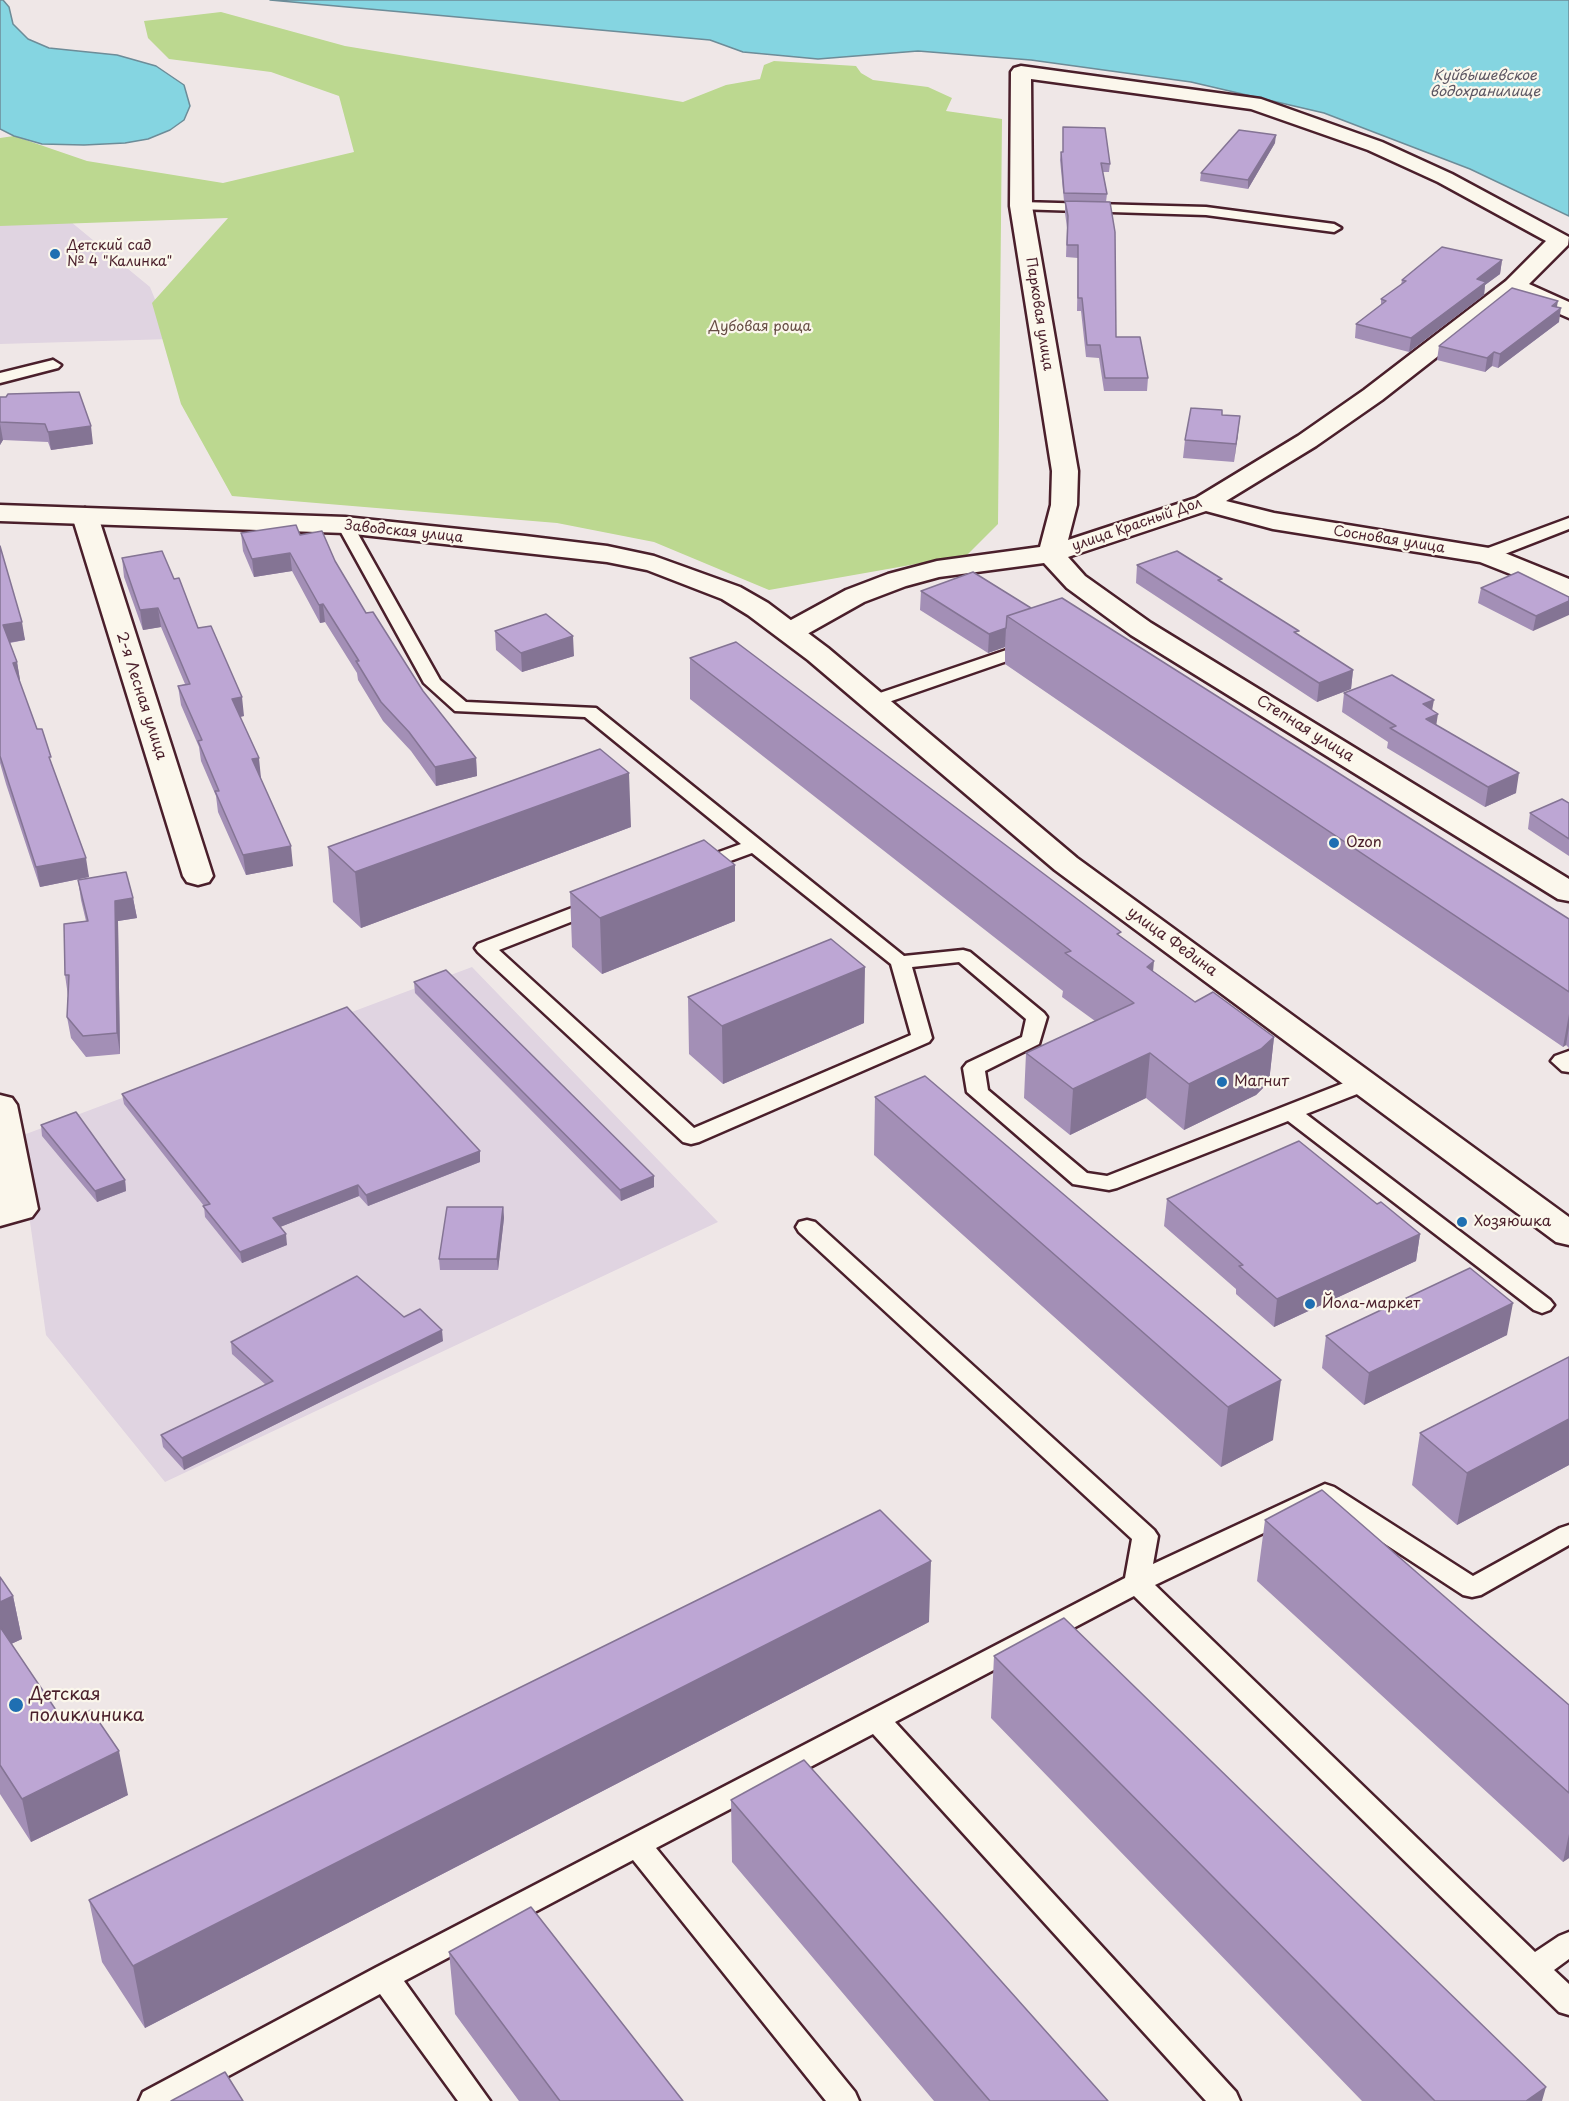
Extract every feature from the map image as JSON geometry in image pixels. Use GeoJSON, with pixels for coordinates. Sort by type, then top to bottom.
{"type":"FeatureCollection","features":[{"type":"Feature","properties":{"kind":"street","name":"Парковая улица"},"geometry":{"type":"LineString","coordinates":[[1021,72],[1021,206],[1065,471],[1064,505],[1051,554]]}},
{"type":"Feature","properties":{"kind":"street","name":"улица Красный Дол"},"geometry":{"type":"LineString","coordinates":[[790,632],[855,596],[897,580],[984,561],[1051,554],[1205,503],[1307,441],[1373,395],[1514,286],[1560,240],[1445,178],[1375,146],[1254,103],[1021,72]]}},
{"type":"Feature","properties":{"kind":"street"},"geometry":{"type":"LineString","coordinates":[[1514,286],[1569,311]]}},
{"type":"Feature","properties":{"kind":"street","name":"Сосновая улица"},"geometry":{"type":"LineString","coordinates":[[1205,503],[1273,521],[1486,555],[1569,589]]}},
{"type":"Feature","properties":{"kind":"street","name":"Заводская улица"},"geometry":{"type":"LineString","coordinates":[[0,513],[345,525],[607,554],[654,564],[731,593],[790,632]]}},
{"type":"Feature","properties":{"kind":"street","name":"2-я Лесная улица"},"geometry":{"type":"LineString","coordinates":[[85,516],[198,876]]}},
{"type":"Feature","properties":{"kind":"street","name":"Степная улица"},"geometry":{"type":"LineString","coordinates":[[1051,554],[1076,582],[1141,628],[1569,892]]}},
{"type":"Feature","properties":{"kind":"street","name":"улица Федина"},"geometry":{"type":"LineString","coordinates":[[790,632],[1066,864],[1362,1084],[1569,1233]]}},
{"type":"Feature","properties":{"kind":"street"},"geometry":{"type":"LineString","coordinates":[[0,1105],[20,1209],[0,1215]]}},
{"type":"Feature","properties":{"kind":"lane"},"geometry":{"type":"LineString","coordinates":[[1021,206],[1206,211],[1334,228]]}},
{"type":"Feature","properties":{"kind":"lane"},"geometry":{"type":"LineString","coordinates":[[0,378],[52,365]]}},
{"type":"Feature","properties":{"kind":"lane"},"geometry":{"type":"LineString","coordinates":[[1486,555],[1569,523]]}},
{"type":"Feature","properties":{"kind":"lane"},"geometry":{"type":"LineString","coordinates":[[345,525],[434,683],[461,707],[590,712],[900,962],[922,1038],[691,1137],[485,948],[615,899]]}},
{"type":"Feature","properties":{"kind":"lane"},"geometry":{"type":"LineString","coordinates":[[874,701],[1045,642]]}},
{"type":"Feature","properties":{"kind":"lane"},"geometry":{"type":"LineString","coordinates":[[679,874],[755,845]]}},
{"type":"Feature","properties":{"kind":"lane"},"geometry":{"type":"LineString","coordinates":[[900,962],[963,956],[1037,1017],[1032,1040],[974,1068],[978,1092],[1081,1179],[1109,1183],[1362,1084]]}},
{"type":"Feature","properties":{"kind":"lane"},"geometry":{"type":"LineString","coordinates":[[1569,1057],[1562,1061],[1569,1066]]}},
{"type":"Feature","properties":{"kind":"lane"},"geometry":{"type":"LineString","coordinates":[[1290,1112],[1542,1305]]}},
{"type":"Feature","properties":{"kind":"lane"},"geometry":{"type":"LineString","coordinates":[[807,1227],[1145,1536],[1137,1583]]}},
{"type":"Feature","properties":{"kind":"lane"},"geometry":{"type":"LineString","coordinates":[[154,2101],[385,1977],[1137,1583],[1325,1493],[1472,1588],[1569,1534]]}},
{"type":"Feature","properties":{"kind":"lane"},"geometry":{"type":"LineString","coordinates":[[1137,1583],[1569,2003]]}},
{"type":"Feature","properties":{"kind":"lane"},"geometry":{"type":"LineString","coordinates":[[877,1720],[1225,2101]]}},
{"type":"Feature","properties":{"kind":"lane"},"geometry":{"type":"LineString","coordinates":[[637,1845],[844,2101]]}},
{"type":"Feature","properties":{"kind":"lane"},"geometry":{"type":"LineString","coordinates":[[1534,1968],[1569,1944]]}},
{"type":"Feature","properties":{"kind":"lane"},"geometry":{"type":"LineString","coordinates":[[385,1977],[475,2101]]}},
{"type":"Feature","properties":{"kind":"shaded area","name":"Детский сад № 4 \"Калинка\""},"geometry":{"type":"Polygon","coordinates":[[[65,217],[150,287],[171,339],[0,344],[0,220],[65,217]]]}},
{"type":"Feature","properties":{"kind":"shaded area"},"geometry":{"type":"Polygon","coordinates":[[[472,967],[718,1222],[165,1482],[46,1335],[18,1137],[472,967]]]}},
{"type":"Feature","properties":{"kind":"green space","name":"Дубовая роща"},"geometry":{"type":"Polygon","coordinates":[[[221,12],[345,46],[683,102],[726,85],[760,79],[764,65],[774,61],[856,66],[861,73],[873,80],[928,87],[952,98],[946,111],[1002,119],[998,524],[967,555],[769,590],[654,542],[557,523],[232,496],[181,404],[152,303],[228,218],[0,226],[0,138],[14,136],[87,161],[223,183],[354,152],[339,96],[271,72],[169,59],[148,38],[144,21],[221,12]]]}},
{"type":"Feature","properties":{"kind":"water"},"geometry":{"type":"Polygon","coordinates":[[[0,0],[3,0],[9,7],[13,24],[28,39],[49,48],[117,55],[156,66],[184,85],[190,106],[184,120],[170,130],[148,139],[125,143],[42,144],[14,136],[0,129],[0,0]]]}},
{"type":"Feature","properties":{"kind":"water","name":"Куйбышевское водохранилище"},"geometry":{"type":"Polygon","coordinates":[[[270,0],[1569,0],[1569,216],[1470,169],[1324,113],[1191,82],[1031,60],[918,51],[818,59],[743,52],[710,40],[270,0]]]}},
{"type":"Feature","properties":{"kind":"building"},"geometry":{"type":"Polygon","coordinates":[[[1063,127],[1105,128],[1110,164],[1101,163],[1107,194],[1064,193],[1061,152],[1063,152],[1063,127]]]}},
{"type":"Feature","properties":{"kind":"building"},"geometry":{"type":"Polygon","coordinates":[[[1239,130],[1276,135],[1248,180],[1201,173],[1239,130]]]}},
{"type":"Feature","properties":{"kind":"building"},"geometry":{"type":"Polygon","coordinates":[[[1065,201],[1110,202],[1115,232],[1116,337],[1140,337],[1148,378],[1105,378],[1100,345],[1087,345],[1082,298],[1078,298],[1078,245],[1067,245],[1068,216],[1065,201]]]}},
{"type":"Feature","properties":{"kind":"building"},"geometry":{"type":"Polygon","coordinates":[[[1442,247],[1502,260],[1477,279],[1486,282],[1411,338],[1356,324],[1386,301],[1381,299],[1406,281],[1402,280],[1442,247]]]}},
{"type":"Feature","properties":{"kind":"building"},"geometry":{"type":"Polygon","coordinates":[[[1512,288],[1558,301],[1552,306],[1561,308],[1500,354],[1494,352],[1487,358],[1439,346],[1512,288]]]}},
{"type":"Feature","properties":{"kind":"building"},"geometry":{"type":"Polygon","coordinates":[[[79,392],[91,426],[48,432],[45,424],[0,422],[0,397],[6,397],[8,394],[79,392]]]}},
{"type":"Feature","properties":{"kind":"building"},"geometry":{"type":"Polygon","coordinates":[[[1191,408],[1222,410],[1222,415],[1240,416],[1236,444],[1185,440],[1191,408]]]}},
{"type":"Feature","properties":{"kind":"building"},"geometry":{"type":"Polygon","coordinates":[[[296,525],[300,535],[322,531],[335,561],[366,613],[373,612],[423,691],[476,758],[435,767],[409,732],[381,702],[356,661],[359,661],[323,604],[319,605],[290,553],[252,559],[241,533],[296,525]]]}},
{"type":"Feature","properties":{"kind":"building"},"geometry":{"type":"Polygon","coordinates":[[[0,546],[22,622],[3,625],[17,662],[13,663],[37,729],[42,729],[51,757],[49,757],[86,858],[36,867],[0,756],[0,546]]]}},
{"type":"Feature","properties":{"kind":"building"},"geometry":{"type":"Polygon","coordinates":[[[162,551],[174,579],[179,578],[198,628],[211,626],[242,697],[232,699],[259,758],[252,759],[291,846],[243,855],[215,791],[219,791],[198,741],[202,740],[178,686],[190,684],[158,608],[140,610],[122,558],[162,551]]]}},
{"type":"Feature","properties":{"kind":"building"},"geometry":{"type":"Polygon","coordinates":[[[1177,551],[1299,631],[1294,632],[1353,670],[1319,683],[1137,565],[1177,551]]]}},
{"type":"Feature","properties":{"kind":"building"},"geometry":{"type":"Polygon","coordinates":[[[973,572],[1031,608],[1007,616],[1006,628],[989,634],[921,591],[973,572]]]}},
{"type":"Feature","properties":{"kind":"building"},"geometry":{"type":"Polygon","coordinates":[[[1518,572],[1569,597],[1569,601],[1536,616],[1481,588],[1518,572]]]}},
{"type":"Feature","properties":{"kind":"building"},"geometry":{"type":"Polygon","coordinates":[[[1062,598],[1569,919],[1569,992],[1007,616],[1062,598]]]}},
{"type":"Feature","properties":{"kind":"building"},"geometry":{"type":"Polygon","coordinates":[[[546,614],[573,636],[521,653],[495,631],[546,614]]]}},
{"type":"Feature","properties":{"kind":"building"},"geometry":{"type":"Polygon","coordinates":[[[736,642],[1121,932],[1117,934],[1154,961],[1147,967],[1195,1002],[1213,992],[1274,1037],[1261,1049],[1189,1084],[1150,1053],[1073,1089],[1026,1053],[1134,1003],[1065,953],[1071,951],[690,658],[736,642]]]}},
{"type":"Feature","properties":{"kind":"building"},"geometry":{"type":"Polygon","coordinates":[[[1392,675],[1434,700],[1423,704],[1438,714],[1426,719],[1519,773],[1488,787],[1390,728],[1396,726],[1344,693],[1392,675]]]}},
{"type":"Feature","properties":{"kind":"building"},"geometry":{"type":"Polygon","coordinates":[[[600,749],[629,773],[355,872],[328,847],[600,749]]]}},
{"type":"Feature","properties":{"kind":"building"},"geometry":{"type":"Polygon","coordinates":[[[1562,799],[1569,803],[1569,839],[1530,813],[1562,799]]]}},
{"type":"Feature","properties":{"kind":"building"},"geometry":{"type":"Polygon","coordinates":[[[704,840],[735,865],[600,918],[570,892],[704,840]]]}},
{"type":"Feature","properties":{"kind":"building"},"geometry":{"type":"Polygon","coordinates":[[[126,872],[133,898],[115,901],[117,1033],[83,1036],[67,1017],[69,975],[65,975],[64,924],[88,921],[78,880],[126,872]]]}},
{"type":"Feature","properties":{"kind":"building"},"geometry":{"type":"Polygon","coordinates":[[[831,939],[865,967],[722,1026],[688,997],[831,939]]]}},
{"type":"Feature","properties":{"kind":"building"},"geometry":{"type":"Polygon","coordinates":[[[446,970],[654,1176],[620,1190],[414,982],[446,970]]]}},
{"type":"Feature","properties":{"kind":"building"},"geometry":{"type":"Polygon","coordinates":[[[347,1007],[480,1151],[366,1195],[358,1185],[273,1218],[286,1234],[240,1252],[203,1206],[210,1204],[122,1094],[347,1007]]]}},
{"type":"Feature","properties":{"kind":"building"},"geometry":{"type":"Polygon","coordinates":[[[925,1076],[1281,1380],[1228,1407],[875,1097],[925,1076]]]}},
{"type":"Feature","properties":{"kind":"building"},"geometry":{"type":"Polygon","coordinates":[[[76,1112],[125,1180],[95,1191],[41,1125],[76,1112]]]}},
{"type":"Feature","properties":{"kind":"building"},"geometry":{"type":"Polygon","coordinates":[[[1299,1141],[1377,1204],[1381,1202],[1420,1234],[1277,1299],[1239,1266],[1243,1265],[1167,1199],[1299,1141]]]}},
{"type":"Feature","properties":{"kind":"building"},"geometry":{"type":"Polygon","coordinates":[[[447,1207],[503,1207],[497,1259],[439,1259],[447,1207]]]}},
{"type":"Feature","properties":{"kind":"building"},"geometry":{"type":"Polygon","coordinates":[[[1470,1268],[1513,1303],[1369,1373],[1326,1336],[1470,1268]]]}},
{"type":"Feature","properties":{"kind":"building"},"geometry":{"type":"Polygon","coordinates":[[[357,1276],[404,1317],[420,1309],[442,1330],[182,1458],[161,1435],[273,1381],[231,1342],[357,1276]]]}},
{"type":"Feature","properties":{"kind":"building"},"geometry":{"type":"Polygon","coordinates":[[[1569,1357],[1569,1419],[1467,1473],[1420,1433],[1569,1357]]]}},
{"type":"Feature","properties":{"kind":"building"},"geometry":{"type":"Polygon","coordinates":[[[1322,1490],[1569,1705],[1569,1793],[1265,1520],[1322,1490]]]}},
{"type":"Feature","properties":{"kind":"building"},"geometry":{"type":"Polygon","coordinates":[[[880,1510],[931,1561],[133,1966],[89,1900],[880,1510]]]}},
{"type":"Feature","properties":{"kind":"building"},"geometry":{"type":"Polygon","coordinates":[[[0,1577],[13,1596],[0,1602],[0,1577]]]}},
{"type":"Feature","properties":{"kind":"building"},"geometry":{"type":"Polygon","coordinates":[[[1064,1618],[1546,2087],[1526,2101],[1435,2101],[994,1656],[1064,1618]]]}},
{"type":"Feature","properties":{"kind":"building"},"geometry":{"type":"Polygon","coordinates":[[[0,1627],[64,1722],[91,1710],[119,1751],[22,1799],[0,1765],[0,1627]]]}},
{"type":"Feature","properties":{"kind":"building"},"geometry":{"type":"Polygon","coordinates":[[[804,1760],[1108,2101],[990,2101],[731,1800],[804,1760]]]}},
{"type":"Feature","properties":{"kind":"building"},"geometry":{"type":"Polygon","coordinates":[[[531,1907],[683,2101],[560,2101],[449,1952],[531,1907]]]}},
{"type":"Feature","properties":{"kind":"building"},"geometry":{"type":"Polygon","coordinates":[[[225,2072],[243,2101],[171,2101],[225,2072]]]}},
{"type":"Feature","properties":{"kind":"place","name":"Детский сад № 4 \"Калинка\""},"geometry":{"type":"Point","coordinates":[55,254]}},
{"type":"Feature","properties":{"kind":"place","name":"Ozon"},"geometry":{"type":"Point","coordinates":[1334,843]}},
{"type":"Feature","properties":{"kind":"place","name":"Магнит"},"geometry":{"type":"Point","coordinates":[1222,1082]}},
{"type":"Feature","properties":{"kind":"place","name":"Хозяюшка"},"geometry":{"type":"Point","coordinates":[1462,1222]}},
{"type":"Feature","properties":{"kind":"place","name":"Йола-маркет"},"geometry":{"type":"Point","coordinates":[1310,1304]}},
{"type":"Feature","properties":{"kind":"place","name":"Детская поликлиника"},"geometry":{"type":"Point","coordinates":[16,1705]}}]}
